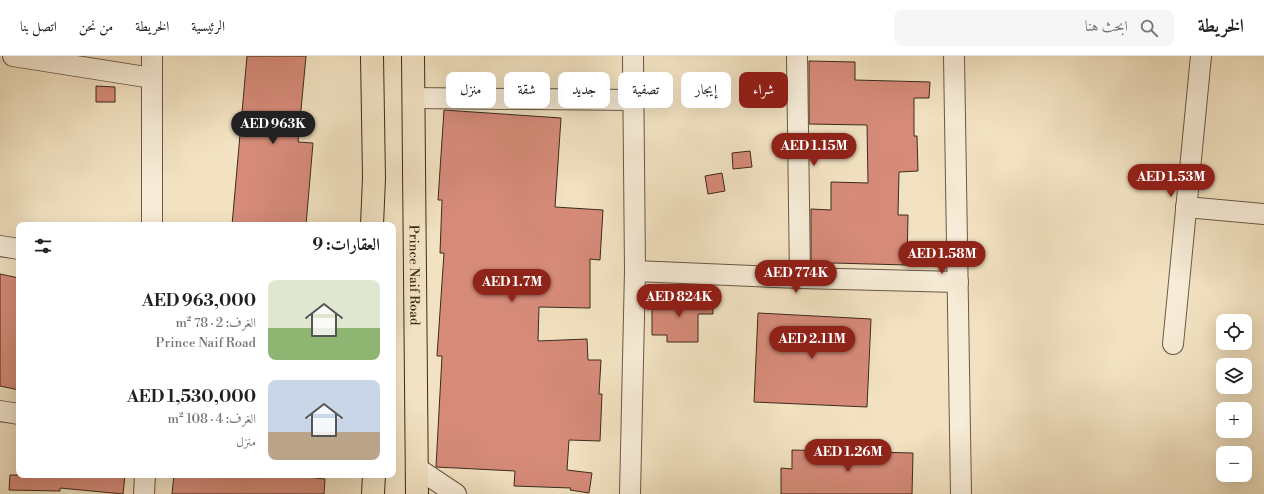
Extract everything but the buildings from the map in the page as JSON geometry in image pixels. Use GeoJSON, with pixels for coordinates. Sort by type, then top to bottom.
{"type":"FeatureCollection","features":[{"type":"Feature","properties":{"kind":"main road"},"geometry":{"type":"LineString","coordinates":[[372,56],[374,178],[372,222]]}},
{"type":"Feature","properties":{"kind":"main road","name":"Prince Naif Road"},"geometry":{"type":"LineString","coordinates":[[413,56],[417,494]]}},
{"type":"Feature","properties":{"kind":"main road"},"geometry":{"type":"LineString","coordinates":[[373,494],[374,478]]}},
{"type":"Feature","properties":{"kind":"street"},"geometry":{"type":"LineString","coordinates":[[13,56],[152,78]]}},
{"type":"Feature","properties":{"kind":"street"},"geometry":{"type":"LineString","coordinates":[[152,56],[152,222]]}},
{"type":"Feature","properties":{"kind":"street"},"geometry":{"type":"LineString","coordinates":[[633,56],[633,72]]}},
{"type":"Feature","properties":{"kind":"street"},"geometry":{"type":"LineString","coordinates":[[797,56],[800,278]]}},
{"type":"Feature","properties":{"kind":"street"},"geometry":{"type":"LineString","coordinates":[[954,56],[961,494]]}},
{"type":"Feature","properties":{"kind":"street"},"geometry":{"type":"LineString","coordinates":[[1173,344],[1201,56]]}},
{"type":"Feature","properties":{"kind":"street"},"geometry":{"type":"LineString","coordinates":[[413,98],[618,100]]}},
{"type":"Feature","properties":{"kind":"street"},"geometry":{"type":"LineString","coordinates":[[630,494],[635,271],[633,108]]}},
{"type":"Feature","properties":{"kind":"street"},"geometry":{"type":"LineString","coordinates":[[1186,207],[1264,214]]}},
{"type":"Feature","properties":{"kind":"street"},"geometry":{"type":"LineString","coordinates":[[0,246],[16,249]]}},
{"type":"Feature","properties":{"kind":"street"},"geometry":{"type":"LineString","coordinates":[[635,271],[800,278],[958,282]]}},
{"type":"Feature","properties":{"kind":"street"},"geometry":{"type":"LineString","coordinates":[[0,412],[16,414]]}},
{"type":"Feature","properties":{"kind":"street"},"geometry":{"type":"LineString","coordinates":[[417,468],[456,494]]}},
{"type":"Feature","properties":{"kind":"street"},"geometry":{"type":"LineString","coordinates":[[144,494],[145,478]]}}]}
